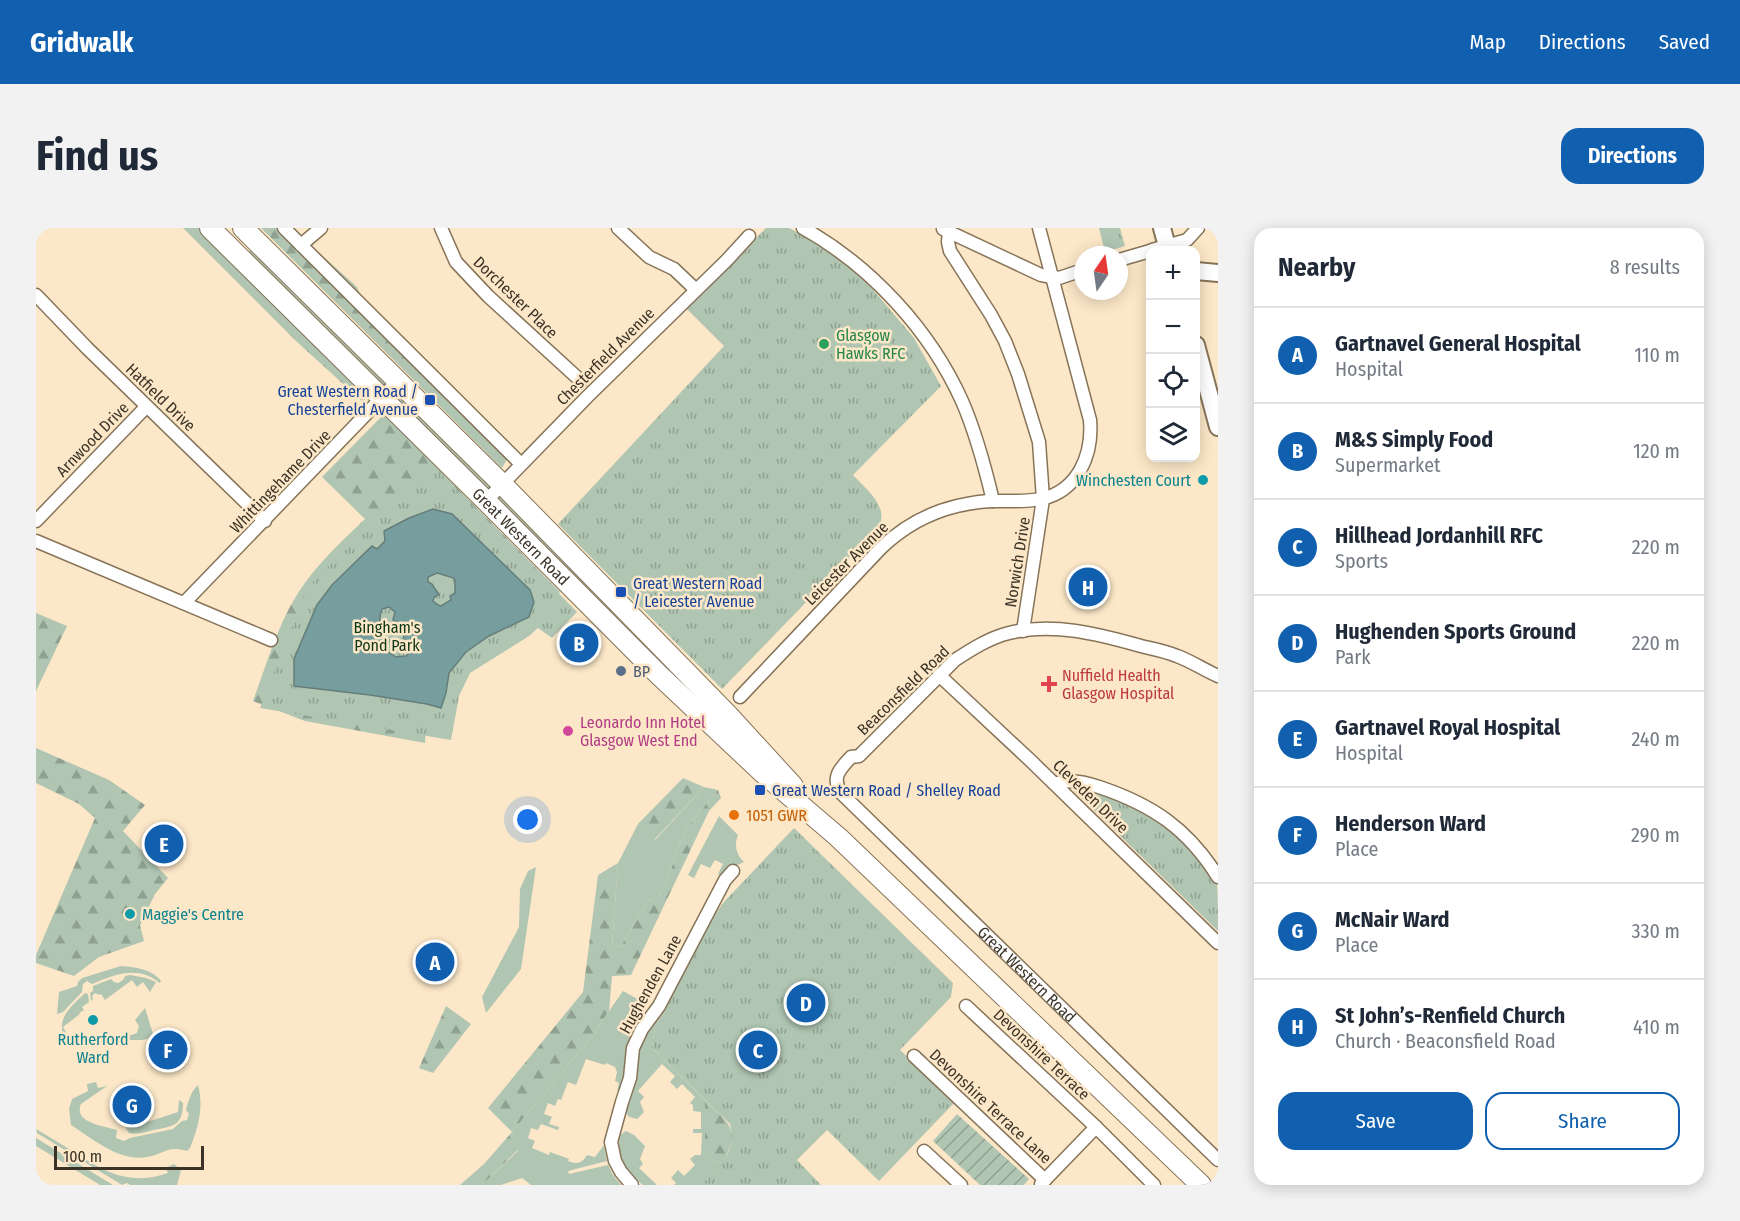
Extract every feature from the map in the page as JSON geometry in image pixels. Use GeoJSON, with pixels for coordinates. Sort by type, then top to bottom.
{"type":"FeatureCollection","features":[{"type":"Feature","properties":{"kind":"main road","name":"Great Western Road"},"geometry":{"type":"LineString","coordinates":[[210,228],[684,700],[763,773],[838,837],[1201,1185]]}},
{"type":"Feature","properties":{"kind":"main road","name":"Great Western Road"},"geometry":{"type":"LineString","coordinates":[[248,233],[502,484],[771,760],[838,837]]}},
{"type":"Feature","properties":{"kind":"main road"},"geometry":{"type":"LineString","coordinates":[[237,255],[248,233]]}},
{"type":"Feature","properties":{"kind":"street"},"geometry":{"type":"LineString","coordinates":[[284,228],[521,464]]}},
{"type":"Feature","properties":{"kind":"street"},"geometry":{"type":"LineString","coordinates":[[301,245],[321,228]]}},
{"type":"Feature","properties":{"kind":"street","name":"Dorchester Place"},"geometry":{"type":"LineString","coordinates":[[441,228],[456,262],[580,381]]}},
{"type":"Feature","properties":{"kind":"street"},"geometry":{"type":"LineString","coordinates":[[618,228],[649,257],[674,269],[696,290]]}},
{"type":"Feature","properties":{"kind":"street"},"geometry":{"type":"LineString","coordinates":[[803,228],[834,248],[880,286],[931,346],[963,402],[978,441],[993,501]]}},
{"type":"Feature","properties":{"kind":"street","name":"Leicester Avenue"},"geometry":{"type":"LineString","coordinates":[[740,697],[896,534],[932,514],[955,507],[993,501],[1043,498],[1057,493],[1076,478],[1086,457],[1091,431],[1088,410],[1040,228]]}},
{"type":"Feature","properties":{"kind":"street"},"geometry":{"type":"LineString","coordinates":[[1160,246],[1162,228]]}},
{"type":"Feature","properties":{"kind":"street"},"geometry":{"type":"LineString","coordinates":[[1187,245],[1198,228]]}},
{"type":"Feature","properties":{"kind":"street"},"geometry":{"type":"LineString","coordinates":[[945,230],[1041,275],[1059,278],[1074,273]]}},
{"type":"Feature","properties":{"kind":"street","name":"Norwich Drive"},"geometry":{"type":"LineString","coordinates":[[945,230],[950,251],[1005,341],[1039,442],[1043,498],[1023,631]]}},
{"type":"Feature","properties":{"kind":"street","name":"Chesterfield Avenue"},"geometry":{"type":"LineString","coordinates":[[486,501],[749,236]]}},
{"type":"Feature","properties":{"kind":"street"},"geometry":{"type":"LineString","coordinates":[[1128,258],[1146,253]]}},
{"type":"Feature","properties":{"kind":"street"},"geometry":{"type":"LineString","coordinates":[[1200,271],[1218,273]]}},
{"type":"Feature","properties":{"kind":"street","name":"Hatfield Drive"},"geometry":{"type":"LineString","coordinates":[[36,295],[146,407],[265,521]]}},
{"type":"Feature","properties":{"kind":"street"},"geometry":{"type":"LineString","coordinates":[[1198,354],[1218,427]]}},
{"type":"Feature","properties":{"kind":"street","name":"Whittingehame Drive"},"geometry":{"type":"LineString","coordinates":[[184,603],[398,381]]}},
{"type":"Feature","properties":{"kind":"street","name":"Arnwood Drive"},"geometry":{"type":"LineString","coordinates":[[36,521],[146,407]]}},
{"type":"Feature","properties":{"kind":"street"},"geometry":{"type":"LineString","coordinates":[[36,541],[271,640]]}},
{"type":"Feature","properties":{"kind":"street","name":"Beaconsfield Road"},"geometry":{"type":"LineString","coordinates":[[837,786],[838,772],[851,757],[859,756],[955,660],[972,648],[993,639],[1023,631],[1065,629],[1109,637],[1176,655],[1218,676]]}},
{"type":"Feature","properties":{"kind":"street","name":"Cleveden Drive"},"geometry":{"type":"LineString","coordinates":[[939,675],[1218,943]]}},
{"type":"Feature","properties":{"kind":"street"},"geometry":{"type":"LineString","coordinates":[[1055,784],[1067,780],[1090,784],[1128,797],[1149,808],[1183,834],[1198,849],[1218,877]]}},
{"type":"Feature","properties":{"kind":"street","name":"Great Western Road"},"geometry":{"type":"LineString","coordinates":[[837,786],[841,793],[1218,1160]]}},
{"type":"Feature","properties":{"kind":"street","name":"Hughenden Lane"},"geometry":{"type":"LineString","coordinates":[[632,1185],[615,1161],[611,1142],[630,1078],[633,1048],[642,1029],[659,1006],[725,880],[733,871]]}},
{"type":"Feature","properties":{"kind":"street","name":"Devonshire Terrace"},"geometry":{"type":"LineString","coordinates":[[966,1006],[1096,1126],[1154,1185]]}},
{"type":"Feature","properties":{"kind":"street","name":"Devonshire Terrace Lane"},"geometry":{"type":"LineString","coordinates":[[914,1056],[1045,1180],[1059,1185]]}},
{"type":"Feature","properties":{"kind":"street"},"geometry":{"type":"LineString","coordinates":[[1045,1180],[1096,1126]]}},
{"type":"Feature","properties":{"kind":"street"},"geometry":{"type":"LineString","coordinates":[[924,1151],[961,1185]]}},
{"type":"Feature","properties":{"kind":"green space"},"geometry":{"type":"Polygon","coordinates":[[[183,228],[200,228],[366,398],[363,402],[296,341],[183,228]]]}},
{"type":"Feature","properties":{"kind":"green space"},"geometry":{"type":"Polygon","coordinates":[[[261,228],[292,228],[357,287],[373,323],[507,459],[502,468],[261,228]]]}},
{"type":"Feature","properties":{"kind":"green space"},"geometry":{"type":"Polygon","coordinates":[[[766,228],[789,228],[820,244],[864,279],[914,338],[941,386],[853,475],[879,505],[881,519],[879,527],[722,689],[558,524],[724,346],[686,308],[766,228]]]}},
{"type":"Feature","properties":{"kind":"green space"},"geometry":{"type":"Polygon","coordinates":[[[1099,228],[1120,228],[1125,246],[1104,246],[1099,228]]]}},
{"type":"Feature","properties":{"kind":"green space"},"geometry":{"type":"Polygon","coordinates":[[[252,248],[388,382],[382,388],[247,254],[252,248]]]}},
{"type":"Feature","properties":{"kind":"green space"},"geometry":{"type":"Polygon","coordinates":[[[398,392],[493,485],[486,492],[392,398],[398,392]]]}},
{"type":"Feature","properties":{"kind":"green space","name":"Bingham's Pond Park"},"geometry":{"type":"Polygon","coordinates":[[[384,414],[560,592],[552,600],[443,492],[425,743],[305,721],[253,701],[279,630],[300,590],[322,562],[365,519],[322,477],[384,414]]]}},
{"type":"Feature","properties":{"kind":"green space","name":"Bingham's Pond Park"},"geometry":{"type":"Polygon","coordinates":[[[432,464],[577,612],[552,638],[538,628],[470,673],[459,696],[451,740],[260,708],[307,588],[432,464]]]}},
{"type":"Feature","properties":{"kind":"green space"},"geometry":{"type":"Polygon","coordinates":[[[502,494],[618,614],[612,619],[495,501],[502,494]]]}},
{"type":"Feature","properties":{"kind":"green space"},"geometry":{"type":"Polygon","coordinates":[[[36,613],[67,626],[36,691],[36,613]]]}},
{"type":"Feature","properties":{"kind":"green space"},"geometry":{"type":"Polygon","coordinates":[[[36,748],[109,780],[145,805],[123,831],[168,878],[155,894],[140,925],[144,941],[99,957],[74,976],[36,963],[36,955],[95,818],[79,804],[36,783],[36,748]]]}},
{"type":"Feature","properties":{"kind":"green space"},"geometry":{"type":"Polygon","coordinates":[[[683,778],[704,787],[654,840],[638,824],[683,778]]]}},
{"type":"Feature","properties":{"kind":"green space"},"geometry":{"type":"Polygon","coordinates":[[[704,787],[718,790],[688,826],[660,895],[648,901],[621,946],[612,947],[618,863],[638,824],[655,840],[704,787]]]}},
{"type":"Feature","properties":{"kind":"green space"},"geometry":{"type":"Polygon","coordinates":[[[1070,787],[1091,790],[1129,804],[1147,814],[1179,839],[1193,853],[1217,885],[1218,931],[1070,787]]]}},
{"type":"Feature","properties":{"kind":"green space"},"geometry":{"type":"Polygon","coordinates":[[[718,790],[721,798],[709,811],[631,975],[612,976],[609,1011],[586,1044],[512,1132],[488,1108],[583,992],[598,875],[618,863],[612,947],[621,946],[648,901],[660,895],[688,826],[718,790]]]}},
{"type":"Feature","properties":{"kind":"green space"},"geometry":{"type":"Polygon","coordinates":[[[719,816],[738,835],[736,849],[744,862],[733,867],[722,877],[718,874],[723,864],[715,860],[710,868],[701,864],[694,878],[688,875],[719,816]]]}},
{"type":"Feature","properties":{"kind":"green space"},"geometry":{"type":"Polygon","coordinates":[[[794,828],[953,983],[951,997],[900,1050],[955,1102],[879,1181],[827,1130],[797,1160],[821,1185],[701,1185],[720,1165],[729,1151],[732,1134],[730,1124],[652,1048],[655,1028],[703,932],[723,903],[794,828]]]}},
{"type":"Feature","properties":{"kind":"green space"},"geometry":{"type":"Polygon","coordinates":[[[536,867],[521,969],[486,1013],[482,997],[519,927],[520,889],[528,871],[536,867]]]}},
{"type":"Feature","properties":{"kind":"green space"},"geometry":{"type":"Polygon","coordinates":[[[121,966],[148,971],[161,981],[160,983],[143,974],[126,973],[92,984],[87,981],[83,984],[82,992],[63,1012],[57,1014],[59,992],[77,986],[82,978],[121,966]]]}},
{"type":"Feature","properties":{"kind":"green space"},"geometry":{"type":"Polygon","coordinates":[[[130,975],[156,982],[150,992],[143,982],[137,987],[132,980],[105,1000],[101,994],[95,993],[91,1001],[90,993],[93,991],[93,986],[111,979],[118,983],[125,976],[130,975]]]}},
{"type":"Feature","properties":{"kind":"green space"},"geometry":{"type":"Polygon","coordinates":[[[623,991],[641,1001],[634,1014],[644,1019],[634,1057],[617,1091],[619,1083],[615,1081],[617,1072],[615,1067],[586,1059],[576,1085],[568,1082],[561,1100],[558,1099],[555,1106],[548,1103],[544,1114],[552,1117],[549,1124],[559,1127],[558,1130],[541,1124],[538,1130],[531,1128],[528,1138],[535,1141],[532,1148],[549,1155],[550,1152],[574,1163],[581,1161],[587,1155],[595,1157],[604,1145],[607,1161],[568,1171],[569,1174],[608,1165],[621,1185],[531,1185],[522,1178],[501,1185],[482,1185],[518,1151],[512,1132],[586,1044],[623,991]]]}},
{"type":"Feature","properties":{"kind":"green space"},"geometry":{"type":"Polygon","coordinates":[[[85,993],[88,994],[89,1002],[82,1007],[84,1010],[80,1014],[63,1027],[67,1034],[64,1036],[62,1023],[64,1017],[85,993]]]}},
{"type":"Feature","properties":{"kind":"green space"},"geometry":{"type":"Polygon","coordinates":[[[446,1006],[471,1024],[433,1073],[419,1068],[446,1006]]]}},
{"type":"Feature","properties":{"kind":"green space"},"geometry":{"type":"Polygon","coordinates":[[[145,1008],[154,1037],[130,1040],[128,1036],[137,1033],[139,1026],[135,1020],[145,1008]]]}},
{"type":"Feature","properties":{"kind":"green space"},"geometry":{"type":"Polygon","coordinates":[[[664,1010],[655,1028],[652,1048],[705,1100],[705,1155],[722,1164],[701,1185],[674,1185],[676,1183],[671,1178],[678,1170],[684,1176],[695,1165],[690,1159],[695,1155],[701,1155],[702,1133],[693,1133],[693,1129],[701,1129],[701,1112],[693,1111],[693,1105],[690,1103],[695,1097],[682,1084],[677,1089],[670,1082],[675,1076],[662,1064],[638,1091],[644,1097],[640,1102],[644,1112],[637,1119],[629,1117],[626,1113],[636,1076],[638,1048],[651,1023],[664,1010]]]}},
{"type":"Feature","properties":{"kind":"green space"},"geometry":{"type":"Polygon","coordinates":[[[96,1082],[98,1088],[107,1086],[81,1104],[81,1116],[91,1123],[117,1130],[116,1138],[124,1141],[173,1129],[182,1121],[187,1120],[189,1114],[186,1110],[192,1093],[198,1085],[199,1117],[190,1148],[187,1151],[170,1149],[147,1157],[126,1156],[97,1143],[71,1125],[69,1109],[72,1099],[88,1091],[87,1084],[96,1082]]]}},
{"type":"Feature","properties":{"kind":"green space"},"geometry":{"type":"Polygon","coordinates":[[[179,1100],[183,1103],[181,1117],[175,1124],[138,1133],[129,1133],[126,1128],[128,1124],[138,1125],[178,1112],[179,1100]]]}},
{"type":"Feature","properties":{"kind":"green space"},"geometry":{"type":"Polygon","coordinates":[[[705,1100],[727,1122],[732,1135],[722,1164],[705,1155],[705,1100]]]}},
{"type":"Feature","properties":{"kind":"green space"},"geometry":{"type":"Polygon","coordinates":[[[957,1114],[1029,1179],[1024,1185],[980,1185],[933,1141],[957,1114]]]}},
{"type":"Feature","properties":{"kind":"green space"},"geometry":{"type":"Polygon","coordinates":[[[36,1129],[91,1163],[122,1176],[144,1178],[156,1176],[168,1173],[166,1168],[174,1164],[181,1170],[177,1185],[130,1185],[127,1183],[122,1185],[37,1133],[36,1129]]]}},
{"type":"Feature","properties":{"kind":"green space"},"geometry":{"type":"Polygon","coordinates":[[[626,1131],[634,1135],[645,1146],[640,1159],[643,1164],[639,1168],[657,1185],[643,1185],[627,1169],[619,1150],[620,1135],[626,1131]]]}},
{"type":"Feature","properties":{"kind":"green space"},"geometry":{"type":"Polygon","coordinates":[[[512,1132],[518,1150],[482,1185],[460,1185],[484,1164],[512,1132]]]}},
{"type":"Feature","properties":{"kind":"green space"},"geometry":{"type":"Polygon","coordinates":[[[36,1138],[113,1185],[100,1185],[36,1146],[36,1138]]]}},
{"type":"Feature","properties":{"kind":"water"},"geometry":{"type":"Polygon","coordinates":[[[433,509],[452,514],[530,590],[534,602],[529,617],[489,636],[466,652],[449,673],[441,708],[370,695],[294,686],[294,659],[317,605],[332,585],[372,546],[377,549],[385,541],[384,531],[433,509]],[[437,573],[428,577],[428,582],[439,595],[434,597],[433,601],[441,606],[451,600],[450,596],[455,593],[455,581],[454,578],[437,573]],[[389,607],[382,609],[380,614],[381,630],[387,651],[396,657],[406,656],[412,650],[412,643],[408,640],[403,641],[404,635],[400,631],[397,632],[399,623],[393,620],[395,612],[389,607]]]}},
{"type":"Feature","properties":{"kind":"place","name":"Glasgow Hawks RFC"},"geometry":{"type":"Point","coordinates":[824,344]}},
{"type":"Feature","properties":{"kind":"place","name":"Great Western Road / Chesterfield Avenue"},"geometry":{"type":"Point","coordinates":[430,400]}},
{"type":"Feature","properties":{"kind":"place","name":"Winchesten Court"},"geometry":{"type":"Point","coordinates":[1203,480]}},
{"type":"Feature","properties":{"kind":"place","name":"St John’s-Renfield Church"},"geometry":{"type":"Point","coordinates":[1088,587]}},
{"type":"Feature","properties":{"kind":"place","name":"Great Western Road / Leicester Avenue"},"geometry":{"type":"Point","coordinates":[621,592]}},
{"type":"Feature","properties":{"kind":"place","name":"M&S Simply Food"},"geometry":{"type":"Point","coordinates":[579,643]}},
{"type":"Feature","properties":{"kind":"place","name":"BP"},"geometry":{"type":"Point","coordinates":[621,671]}},
{"type":"Feature","properties":{"kind":"place","name":"Nuffield Health Glasgow Hospital"},"geometry":{"type":"Point","coordinates":[1049,684]}},
{"type":"Feature","properties":{"kind":"place","name":"Leonardo Inn Hotel Glasgow West End"},"geometry":{"type":"Point","coordinates":[568,731]}},
{"type":"Feature","properties":{"kind":"place","name":"Great Western Road / Shelley Road"},"geometry":{"type":"Point","coordinates":[760,790]}},
{"type":"Feature","properties":{"kind":"place","name":"1051 GWR"},"geometry":{"type":"Point","coordinates":[734,815]}},
{"type":"Feature","properties":{"kind":"place","name":"Gartnavel Royal Hospital"},"geometry":{"type":"Point","coordinates":[164,844]}},
{"type":"Feature","properties":{"kind":"place","name":"Maggie's Centre"},"geometry":{"type":"Point","coordinates":[130,914]}},
{"type":"Feature","properties":{"kind":"place","name":"Gartnavel General Hospital"},"geometry":{"type":"Point","coordinates":[435,962]}},
{"type":"Feature","properties":{"kind":"place","name":"Hughenden Sports Ground"},"geometry":{"type":"Point","coordinates":[806,1003]}},
{"type":"Feature","properties":{"kind":"place","name":"Rutherford Ward"},"geometry":{"type":"Point","coordinates":[93,1020]}},
{"type":"Feature","properties":{"kind":"place","name":"Henderson Ward"},"geometry":{"type":"Point","coordinates":[168,1050]}},
{"type":"Feature","properties":{"kind":"place","name":"Hillhead Jordanhill RFC"},"geometry":{"type":"Point","coordinates":[758,1050]}},
{"type":"Feature","properties":{"kind":"place","name":"McNair Ward"},"geometry":{"type":"Point","coordinates":[132,1105]}}]}
